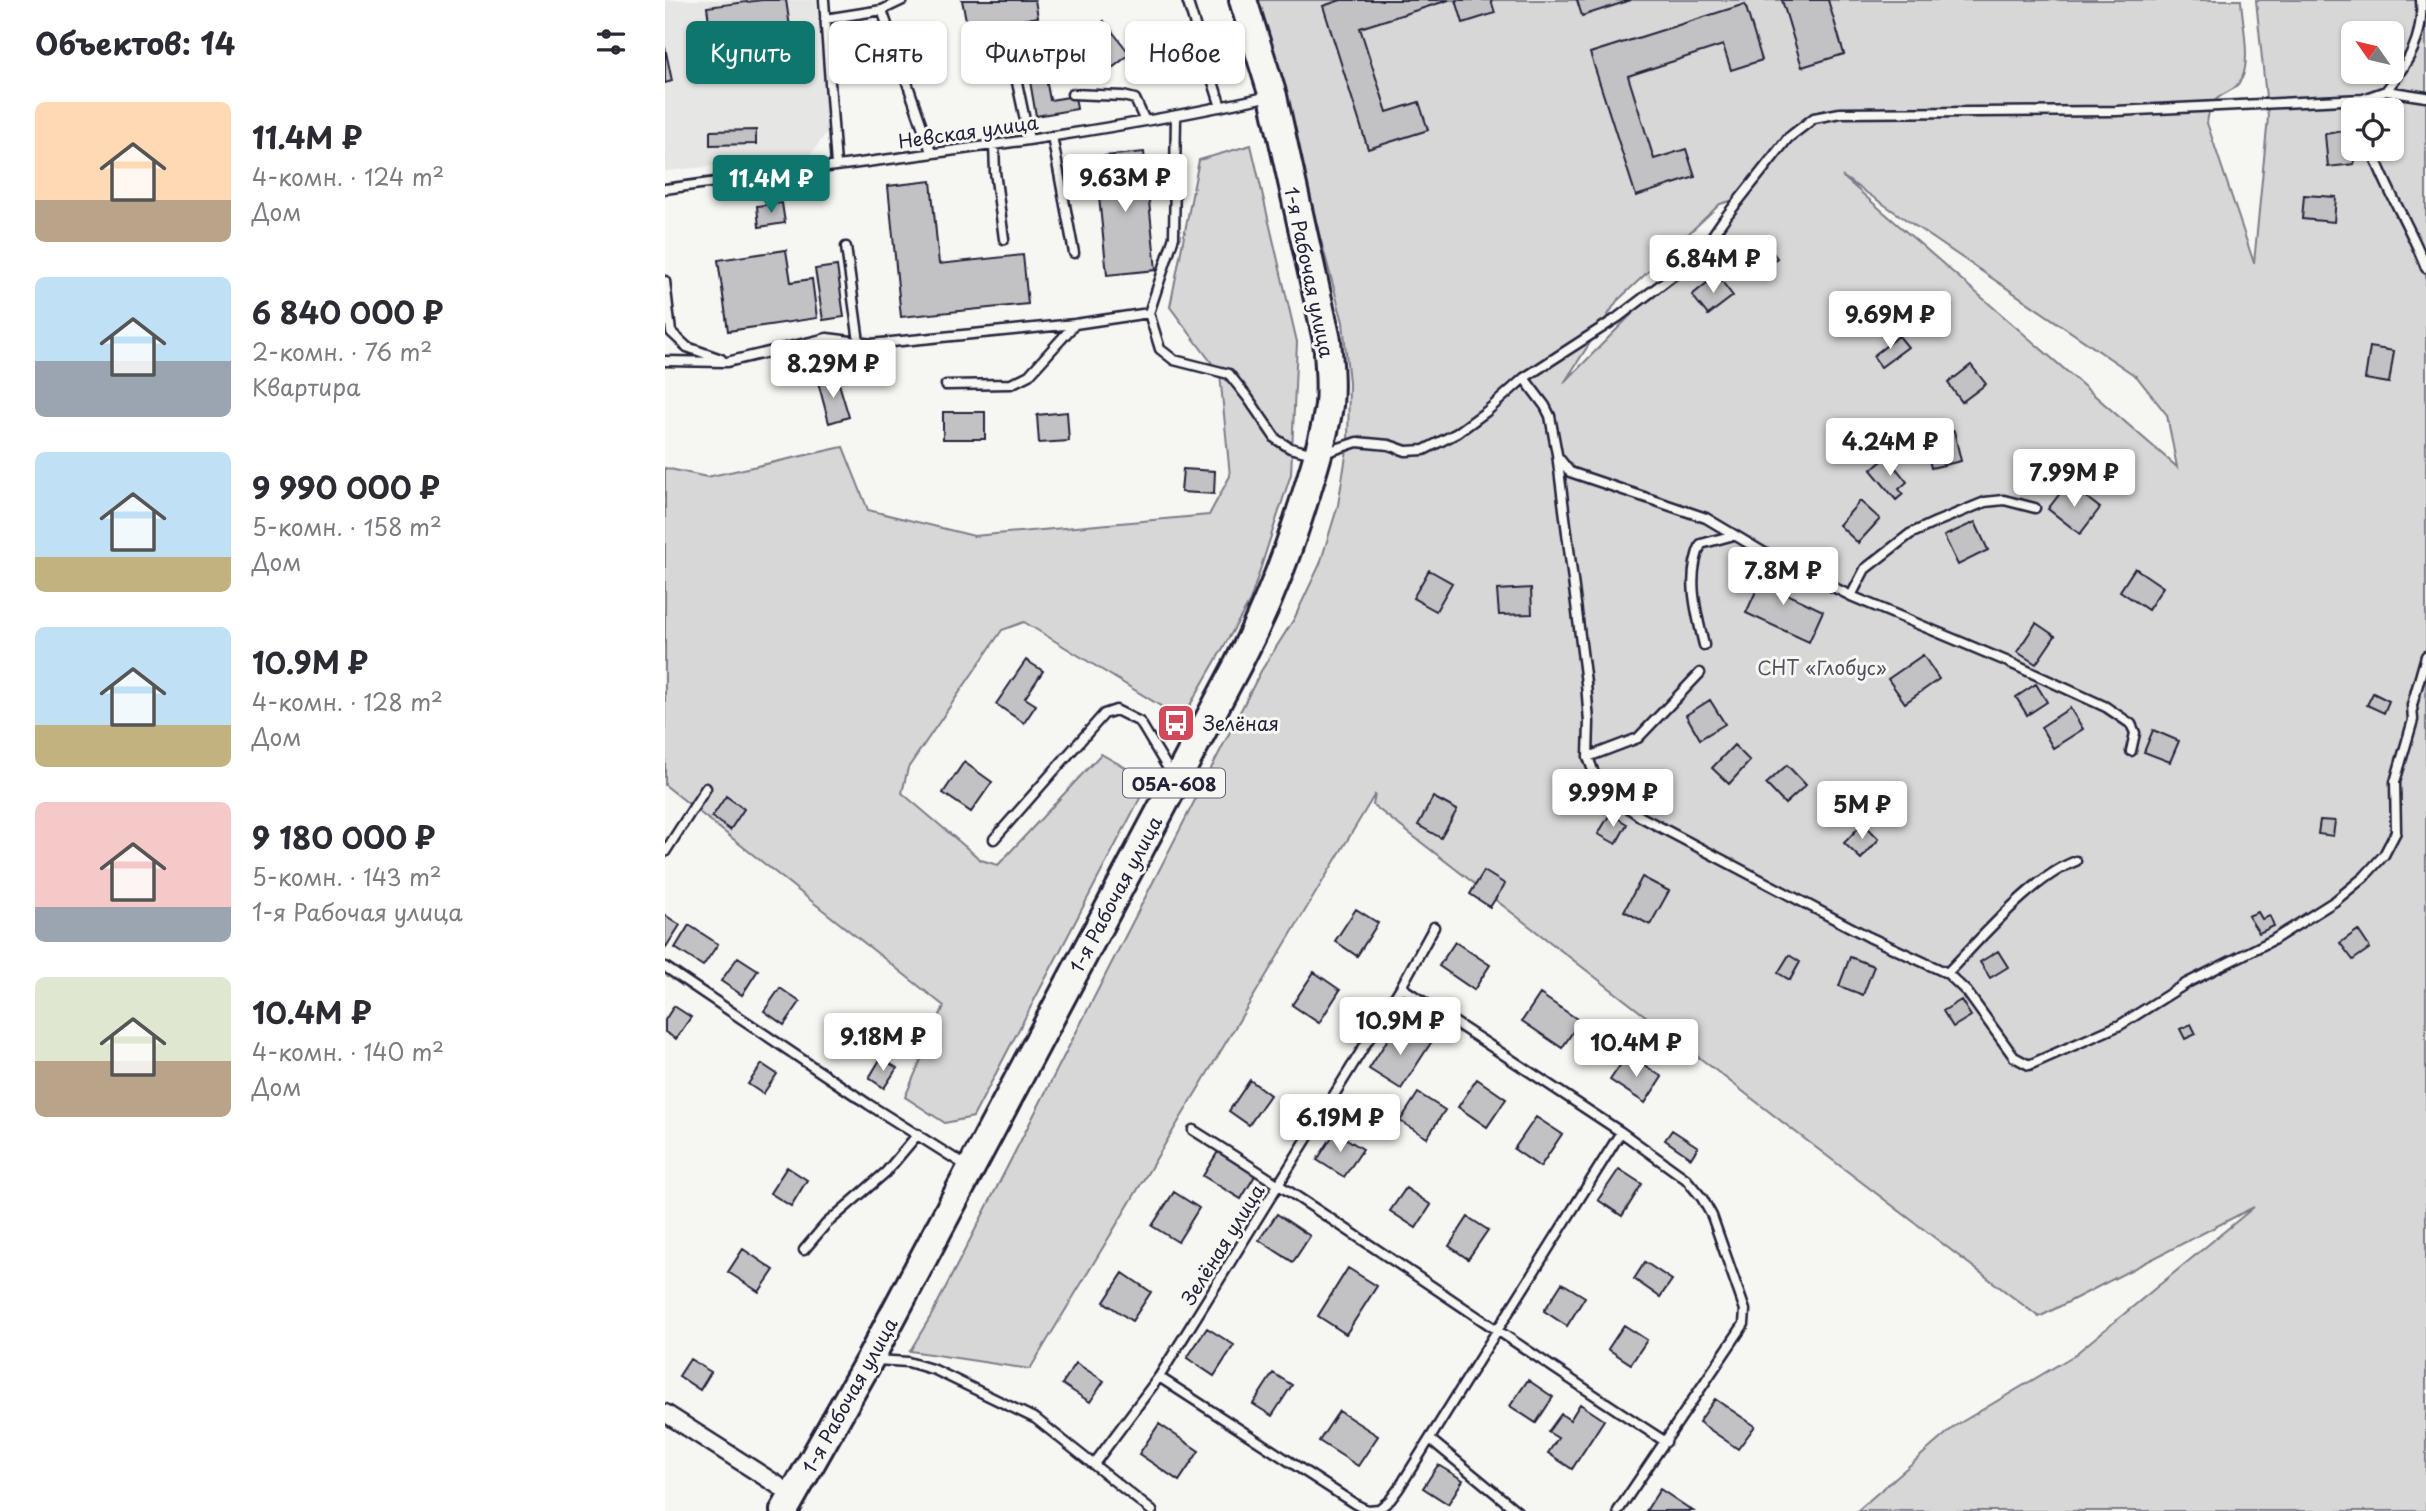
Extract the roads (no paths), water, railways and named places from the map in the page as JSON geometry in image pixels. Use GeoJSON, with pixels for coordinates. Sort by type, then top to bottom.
{"type":"FeatureCollection","features":[{"type":"Feature","properties":{"kind":"main road","name":"1-я Рабочая улица"},"geometry":{"type":"LineString","coordinates":[[788,1503],[870,1359],[1265,611],[1296,529],[1318,456],[1329,407],[1327,340],[1273,96],[1243,0]]}},
{"type":"Feature","properties":{"kind":"street"},"geometry":{"type":"LineString","coordinates":[[665,1413],[788,1503]]}},
{"type":"Feature","properties":{"kind":"lane"},"geometry":{"type":"LineString","coordinates":[[824,0],[836,165]]}},
{"type":"Feature","properties":{"kind":"lane"},"geometry":{"type":"LineString","coordinates":[[825,19],[882,10],[903,0]]}},
{"type":"Feature","properties":{"kind":"lane"},"geometry":{"type":"LineString","coordinates":[[1187,0],[1221,107]]}},
{"type":"Feature","properties":{"kind":"lane"},"geometry":{"type":"LineString","coordinates":[[2386,91],[2406,65],[2423,21],[2421,0]]}},
{"type":"Feature","properties":{"kind":"lane"},"geometry":{"type":"LineString","coordinates":[[882,10],[931,152]]}},
{"type":"Feature","properties":{"kind":"lane"},"geometry":{"type":"LineString","coordinates":[[1017,84],[1029,139]]}},
{"type":"Feature","properties":{"kind":"lane"},"geometry":{"type":"LineString","coordinates":[[2366,98],[2386,91],[2426,97]]}},
{"type":"Feature","properties":{"kind":"lane"},"geometry":{"type":"LineString","coordinates":[[1072,93],[1135,99],[1145,121]]}},
{"type":"Feature","properties":{"kind":"lane","name":"Невская улица"},"geometry":{"type":"LineString","coordinates":[[665,189],[994,145],[1176,116],[1273,96]]}},
{"type":"Feature","properties":{"kind":"lane"},"geometry":{"type":"LineString","coordinates":[[1176,116],[1174,237],[1149,313],[1160,349],[1174,360],[1229,374],[1276,439],[1290,448],[1318,456],[1357,442],[1417,452],[1457,433],[1524,378],[1617,318],[1684,267],[1706,245],[1788,138],[1814,118],[1840,113],[2116,111],[2341,100]]}},
{"type":"Feature","properties":{"kind":"lane"},"geometry":{"type":"LineString","coordinates":[[1052,136],[1074,253]]}},
{"type":"Feature","properties":{"kind":"lane"},"geometry":{"type":"LineString","coordinates":[[994,145],[1004,239]]}},
{"type":"Feature","properties":{"kind":"lane"},"geometry":{"type":"LineString","coordinates":[[2376,161],[2419,248],[2426,268]]}},
{"type":"Feature","properties":{"kind":"lane"},"geometry":{"type":"LineString","coordinates":[[846,247],[859,342]]}},
{"type":"Feature","properties":{"kind":"lane"},"geometry":{"type":"LineString","coordinates":[[665,281],[670,332],[687,347],[727,362]]}},
{"type":"Feature","properties":{"kind":"lane"},"geometry":{"type":"LineString","coordinates":[[665,361],[727,362],[827,338],[871,344],[1075,324],[1149,313]]}},
{"type":"Feature","properties":{"kind":"lane"},"geometry":{"type":"LineString","coordinates":[[946,385],[1011,384],[1029,375],[1075,324]]}},
{"type":"Feature","properties":{"kind":"lane"},"geometry":{"type":"LineString","coordinates":[[1524,378],[1545,406],[1557,454],[1586,683],[1588,757],[1599,787],[1641,817],[1869,937],[1947,973],[1967,992],[2014,1057],[2029,1065],[2120,1025],[2187,983],[2273,940],[2335,901],[2364,877],[2384,855],[2396,832],[2395,782],[2413,720],[2412,705],[2426,656]]}},
{"type":"Feature","properties":{"kind":"lane"},"geometry":{"type":"LineString","coordinates":[[1557,454],[1570,472],[1690,512],[1851,596],[2006,661],[2106,707],[2131,724],[2135,733],[2131,751]]}},
{"type":"Feature","properties":{"kind":"lane"},"geometry":{"type":"LineString","coordinates":[[1851,596],[1865,569],[1910,534],[1985,502],[2004,500],[2035,508]]}},
{"type":"Feature","properties":{"kind":"lane"},"geometry":{"type":"LineString","coordinates":[[1704,645],[1692,595],[1695,557],[1701,544],[1734,535]]}},
{"type":"Feature","properties":{"kind":"lane"},"geometry":{"type":"LineString","coordinates":[[1588,757],[1638,738],[1700,673]]}},
{"type":"Feature","properties":{"kind":"lane"},"geometry":{"type":"LineString","coordinates":[[994,839],[1104,714],[1115,710],[1140,723],[1175,780]]}},
{"type":"Feature","properties":{"kind":"lane"},"geometry":{"type":"LineString","coordinates":[[665,852],[706,788]]}},
{"type":"Feature","properties":{"kind":"lane"},"geometry":{"type":"LineString","coordinates":[[1947,973],[2040,883],[2076,861]]}},
{"type":"Feature","properties":{"kind":"lane","name":"Зелёная улица"},"geometry":{"type":"LineString","coordinates":[[1094,1465],[1159,1377],[1401,987],[1434,927]]}},
{"type":"Feature","properties":{"kind":"lane"},"geometry":{"type":"LineString","coordinates":[[665,967],[971,1169]]}},
{"type":"Feature","properties":{"kind":"lane"},"geometry":{"type":"LineString","coordinates":[[1401,987],[1621,1132],[1686,1179],[1713,1216],[1745,1310],[1744,1324],[1618,1511]]}},
{"type":"Feature","properties":{"kind":"lane"},"geometry":{"type":"LineString","coordinates":[[1193,1130],[1665,1442]]}},
{"type":"Feature","properties":{"kind":"lane"},"geometry":{"type":"LineString","coordinates":[[1159,1377],[1326,1486],[1367,1510],[1379,1508],[1390,1500],[1431,1440],[1495,1331],[1621,1132]]}},
{"type":"Feature","properties":{"kind":"lane"},"geometry":{"type":"LineString","coordinates":[[804,1250],[826,1224],[885,1172],[918,1134]]}},
{"type":"Feature","properties":{"kind":"lane"},"geometry":{"type":"LineString","coordinates":[[870,1359],[908,1362],[935,1370],[1036,1419],[1152,1511]]}},
{"type":"Feature","properties":{"kind":"lane"},"geometry":{"type":"LineString","coordinates":[[1431,1440],[1517,1511]]}},
{"type":"Feature","properties":{"kind":"place","name":"Зелёная"},"geometry":{"type":"Point","coordinates":[1176,723]}},
{"type":"Feature","properties":{"kind":"park label","name":"СНТ «Глобус»"},"geometry":{"type":"Point","coordinates":[1822,667]}}]}
